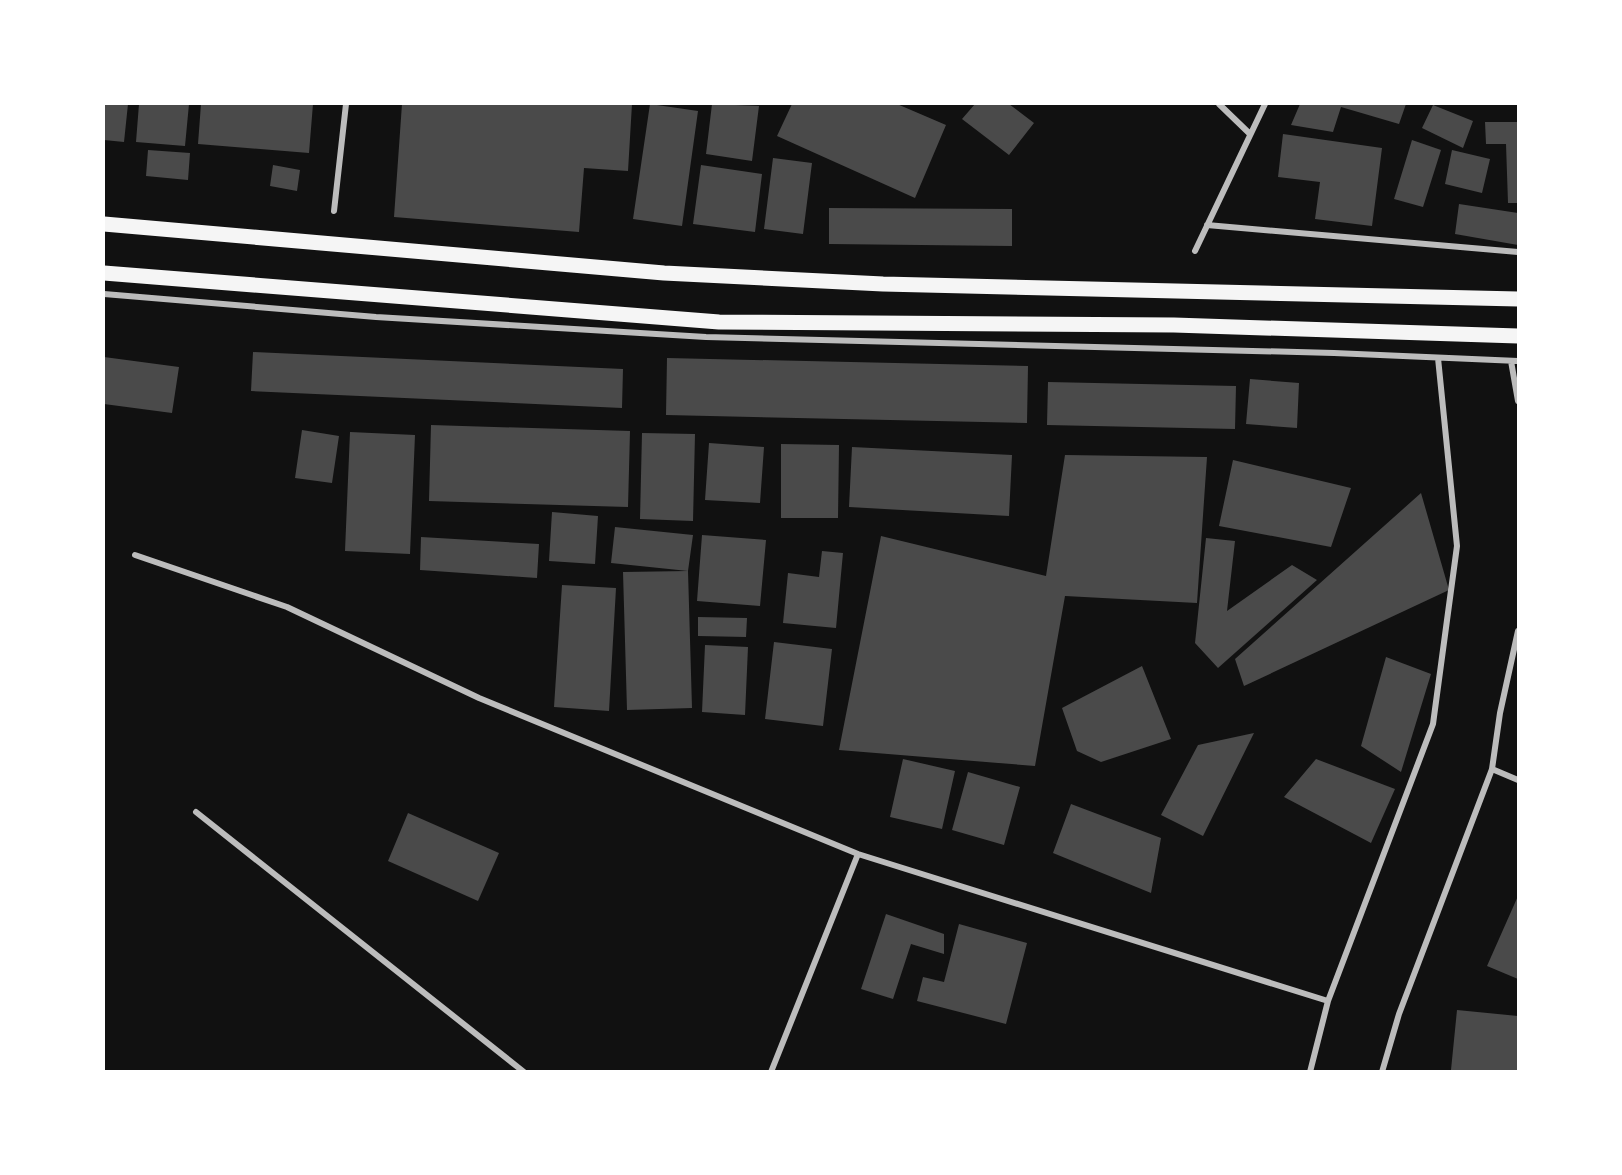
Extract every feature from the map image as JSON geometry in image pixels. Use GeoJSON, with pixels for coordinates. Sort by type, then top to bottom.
{"type":"FeatureCollection","features":[{"type":"Feature","properties":{"kind":"main road"},"geometry":{"type":"LineString","coordinates":[[104,224],[664,273],[905,285],[1518,299]]}},
{"type":"Feature","properties":{"kind":"main road"},"geometry":{"type":"LineString","coordinates":[[104,273],[719,322],[1174,325],[1518,336]]}},
{"type":"Feature","properties":{"kind":"street"},"geometry":{"type":"LineString","coordinates":[[334,211],[346,104]]}},
{"type":"Feature","properties":{"kind":"street"},"geometry":{"type":"LineString","coordinates":[[1219,104],[1250,134]]}},
{"type":"Feature","properties":{"kind":"street"},"geometry":{"type":"LineString","coordinates":[[1195,251],[1265,104]]}},
{"type":"Feature","properties":{"kind":"street"},"geometry":{"type":"LineString","coordinates":[[1207,225],[1518,252]]}},
{"type":"Feature","properties":{"kind":"street"},"geometry":{"type":"LineString","coordinates":[[104,294],[376,317],[706,337],[1334,353],[1515,361],[1518,401]]}},
{"type":"Feature","properties":{"kind":"street"},"geometry":{"type":"LineString","coordinates":[[1310,1071],[1328,1001],[1433,724],[1457,546],[1438,358]]}},
{"type":"Feature","properties":{"kind":"street"},"geometry":{"type":"LineString","coordinates":[[135,555],[287,607],[479,698],[858,854],[1328,1001]]}},
{"type":"Feature","properties":{"kind":"street"},"geometry":{"type":"LineString","coordinates":[[1382,1071],[1399,1014],[1492,769],[1500,713],[1518,631]]}},
{"type":"Feature","properties":{"kind":"street"},"geometry":{"type":"LineString","coordinates":[[1492,769],[1518,780]]}},
{"type":"Feature","properties":{"kind":"street"},"geometry":{"type":"LineString","coordinates":[[196,812],[524,1071]]}},
{"type":"Feature","properties":{"kind":"street"},"geometry":{"type":"LineString","coordinates":[[771,1071],[858,854]]}},
{"type":"Feature","properties":{"kind":"building"},"geometry":{"type":"Polygon","coordinates":[[[104,104],[128,104],[124,142],[104,140],[104,104]]]}},
{"type":"Feature","properties":{"kind":"building"},"geometry":{"type":"Polygon","coordinates":[[[139,104],[189,104],[185,146],[136,142],[139,104]]]}},
{"type":"Feature","properties":{"kind":"building"},"geometry":{"type":"Polygon","coordinates":[[[201,104],[313,104],[309,153],[198,144],[201,104]]]}},
{"type":"Feature","properties":{"kind":"building"},"geometry":{"type":"Polygon","coordinates":[[[402,104],[632,104],[628,171],[584,168],[579,232],[394,217],[402,104]]]}},
{"type":"Feature","properties":{"kind":"building"},"geometry":{"type":"Polygon","coordinates":[[[650,104],[698,111],[682,226],[633,219],[650,104]]]}},
{"type":"Feature","properties":{"kind":"building"},"geometry":{"type":"Polygon","coordinates":[[[712,104],[759,106],[752,161],[706,154],[712,104]]]}},
{"type":"Feature","properties":{"kind":"building"},"geometry":{"type":"Polygon","coordinates":[[[792,104],[897,104],[946,125],[915,198],[777,136],[792,104]]]}},
{"type":"Feature","properties":{"kind":"building"},"geometry":{"type":"Polygon","coordinates":[[[975,104],[1009,104],[1034,123],[1009,155],[962,119],[975,104]]]}},
{"type":"Feature","properties":{"kind":"building"},"geometry":{"type":"Polygon","coordinates":[[[1300,104],[1406,104],[1399,124],[1341,107],[1333,132],[1291,125],[1300,104]]]}},
{"type":"Feature","properties":{"kind":"building"},"geometry":{"type":"Polygon","coordinates":[[[1433,105],[1473,121],[1463,148],[1422,128],[1433,105]]]}},
{"type":"Feature","properties":{"kind":"building"},"geometry":{"type":"Polygon","coordinates":[[[1485,122],[1518,122],[1518,203],[1508,203],[1506,144],[1486,144],[1485,122]]]}},
{"type":"Feature","properties":{"kind":"building"},"geometry":{"type":"Polygon","coordinates":[[[1283,134],[1382,148],[1372,226],[1315,219],[1320,182],[1278,177],[1283,134]]]}},
{"type":"Feature","properties":{"kind":"building"},"geometry":{"type":"Polygon","coordinates":[[[1412,140],[1441,150],[1423,207],[1394,199],[1412,140]]]}},
{"type":"Feature","properties":{"kind":"building"},"geometry":{"type":"Polygon","coordinates":[[[148,150],[190,153],[188,180],[146,176],[148,150]]]}},
{"type":"Feature","properties":{"kind":"building"},"geometry":{"type":"Polygon","coordinates":[[[1452,150],[1490,159],[1482,193],[1445,184],[1452,150]]]}},
{"type":"Feature","properties":{"kind":"building"},"geometry":{"type":"Polygon","coordinates":[[[773,158],[812,163],[803,234],[764,229],[773,158]]]}},
{"type":"Feature","properties":{"kind":"building"},"geometry":{"type":"Polygon","coordinates":[[[273,165],[300,170],[297,191],[270,186],[273,165]]]}},
{"type":"Feature","properties":{"kind":"building"},"geometry":{"type":"Polygon","coordinates":[[[701,165],[762,174],[755,232],[693,224],[701,165]]]}},
{"type":"Feature","properties":{"kind":"building"},"geometry":{"type":"Polygon","coordinates":[[[1459,204],[1518,213],[1518,245],[1455,234],[1459,204]]]}},
{"type":"Feature","properties":{"kind":"building"},"geometry":{"type":"Polygon","coordinates":[[[829,208],[1012,209],[1012,246],[829,244],[829,208]]]}},
{"type":"Feature","properties":{"kind":"building"},"geometry":{"type":"Polygon","coordinates":[[[253,352],[623,369],[622,408],[251,391],[253,352]]]}},
{"type":"Feature","properties":{"kind":"building"},"geometry":{"type":"Polygon","coordinates":[[[104,357],[179,367],[172,413],[104,404],[104,357]]]}},
{"type":"Feature","properties":{"kind":"building"},"geometry":{"type":"Polygon","coordinates":[[[667,358],[1028,366],[1027,423],[666,415],[667,358]]]}},
{"type":"Feature","properties":{"kind":"building"},"geometry":{"type":"Polygon","coordinates":[[[1250,379],[1299,383],[1297,428],[1246,424],[1250,379]]]}},
{"type":"Feature","properties":{"kind":"building"},"geometry":{"type":"Polygon","coordinates":[[[1048,382],[1236,386],[1235,429],[1047,425],[1048,382]]]}},
{"type":"Feature","properties":{"kind":"building"},"geometry":{"type":"Polygon","coordinates":[[[431,425],[630,431],[628,507],[429,501],[431,425]]]}},
{"type":"Feature","properties":{"kind":"building"},"geometry":{"type":"Polygon","coordinates":[[[302,430],[339,436],[332,483],[295,478],[302,430]]]}},
{"type":"Feature","properties":{"kind":"building"},"geometry":{"type":"Polygon","coordinates":[[[350,432],[415,435],[410,554],[345,551],[350,432]]]}},
{"type":"Feature","properties":{"kind":"building"},"geometry":{"type":"Polygon","coordinates":[[[642,433],[695,434],[693,521],[640,519],[642,433]]]}},
{"type":"Feature","properties":{"kind":"building"},"geometry":{"type":"Polygon","coordinates":[[[709,443],[764,447],[760,503],[705,500],[709,443]]]}},
{"type":"Feature","properties":{"kind":"building"},"geometry":{"type":"Polygon","coordinates":[[[781,444],[839,445],[838,518],[781,518],[781,444]]]}},
{"type":"Feature","properties":{"kind":"building"},"geometry":{"type":"Polygon","coordinates":[[[852,447],[1012,455],[1009,516],[849,507],[852,447]]]}},
{"type":"Feature","properties":{"kind":"building"},"geometry":{"type":"Polygon","coordinates":[[[1065,455],[1207,457],[1197,603],[1065,596],[1035,766],[839,750],[881,536],[1046,576],[1065,455]]]}},
{"type":"Feature","properties":{"kind":"building"},"geometry":{"type":"Polygon","coordinates":[[[1233,460],[1351,488],[1331,547],[1219,526],[1233,460]]]}},
{"type":"Feature","properties":{"kind":"building"},"geometry":{"type":"Polygon","coordinates":[[[1421,493],[1449,590],[1244,686],[1235,659],[1421,493]]]}},
{"type":"Feature","properties":{"kind":"building"},"geometry":{"type":"Polygon","coordinates":[[[552,512],[598,516],[595,564],[549,561],[552,512]]]}},
{"type":"Feature","properties":{"kind":"building"},"geometry":{"type":"Polygon","coordinates":[[[615,527],[693,535],[688,571],[611,563],[615,527]]]}},
{"type":"Feature","properties":{"kind":"building"},"geometry":{"type":"Polygon","coordinates":[[[702,535],[766,540],[760,606],[697,601],[702,535]]]}},
{"type":"Feature","properties":{"kind":"building"},"geometry":{"type":"Polygon","coordinates":[[[421,537],[539,544],[537,578],[420,570],[421,537]]]}},
{"type":"Feature","properties":{"kind":"building"},"geometry":{"type":"Polygon","coordinates":[[[1206,538],[1235,541],[1227,611],[1292,565],[1317,580],[1218,668],[1195,643],[1206,538]]]}},
{"type":"Feature","properties":{"kind":"building"},"geometry":{"type":"Polygon","coordinates":[[[822,551],[843,553],[836,628],[783,623],[788,573],[819,577],[822,551]]]}},
{"type":"Feature","properties":{"kind":"building"},"geometry":{"type":"Polygon","coordinates":[[[688,571],[692,708],[627,710],[623,572],[688,571]]]}},
{"type":"Feature","properties":{"kind":"building"},"geometry":{"type":"Polygon","coordinates":[[[562,585],[616,588],[609,711],[554,707],[562,585]]]}},
{"type":"Feature","properties":{"kind":"building"},"geometry":{"type":"Polygon","coordinates":[[[698,617],[747,618],[746,637],[698,636],[698,617]]]}},
{"type":"Feature","properties":{"kind":"building"},"geometry":{"type":"Polygon","coordinates":[[[774,642],[832,649],[823,726],[765,719],[774,642]]]}},
{"type":"Feature","properties":{"kind":"building"},"geometry":{"type":"Polygon","coordinates":[[[705,645],[748,647],[745,715],[702,712],[705,645]]]}},
{"type":"Feature","properties":{"kind":"building"},"geometry":{"type":"Polygon","coordinates":[[[1386,657],[1431,674],[1401,772],[1361,746],[1386,657]]]}},
{"type":"Feature","properties":{"kind":"building"},"geometry":{"type":"Polygon","coordinates":[[[1142,666],[1171,739],[1101,762],[1077,751],[1062,708],[1142,666]]]}},
{"type":"Feature","properties":{"kind":"building"},"geometry":{"type":"Polygon","coordinates":[[[1254,733],[1203,836],[1161,815],[1198,745],[1254,733]]]}},
{"type":"Feature","properties":{"kind":"building"},"geometry":{"type":"Polygon","coordinates":[[[903,759],[955,771],[942,829],[890,817],[903,759]]]}},
{"type":"Feature","properties":{"kind":"building"},"geometry":{"type":"Polygon","coordinates":[[[1316,759],[1395,789],[1371,843],[1284,797],[1316,759]]]}},
{"type":"Feature","properties":{"kind":"building"},"geometry":{"type":"Polygon","coordinates":[[[968,772],[1020,787],[1004,845],[952,830],[968,772]]]}},
{"type":"Feature","properties":{"kind":"building"},"geometry":{"type":"Polygon","coordinates":[[[1071,804],[1161,838],[1151,893],[1053,853],[1071,804]]]}},
{"type":"Feature","properties":{"kind":"building"},"geometry":{"type":"Polygon","coordinates":[[[408,813],[499,853],[478,901],[388,861],[408,813]]]}},
{"type":"Feature","properties":{"kind":"building"},"geometry":{"type":"Polygon","coordinates":[[[1518,896],[1518,979],[1487,966],[1518,896]]]}},
{"type":"Feature","properties":{"kind":"building"},"geometry":{"type":"Polygon","coordinates":[[[886,914],[944,934],[944,954],[911,944],[893,999],[861,989],[886,914]]]}},
{"type":"Feature","properties":{"kind":"building"},"geometry":{"type":"Polygon","coordinates":[[[959,924],[1027,943],[1006,1024],[917,1001],[923,977],[944,982],[959,924]]]}},
{"type":"Feature","properties":{"kind":"building"},"geometry":{"type":"Polygon","coordinates":[[[1457,1010],[1518,1016],[1518,1072],[1451,1070],[1457,1010]]]}}]}
